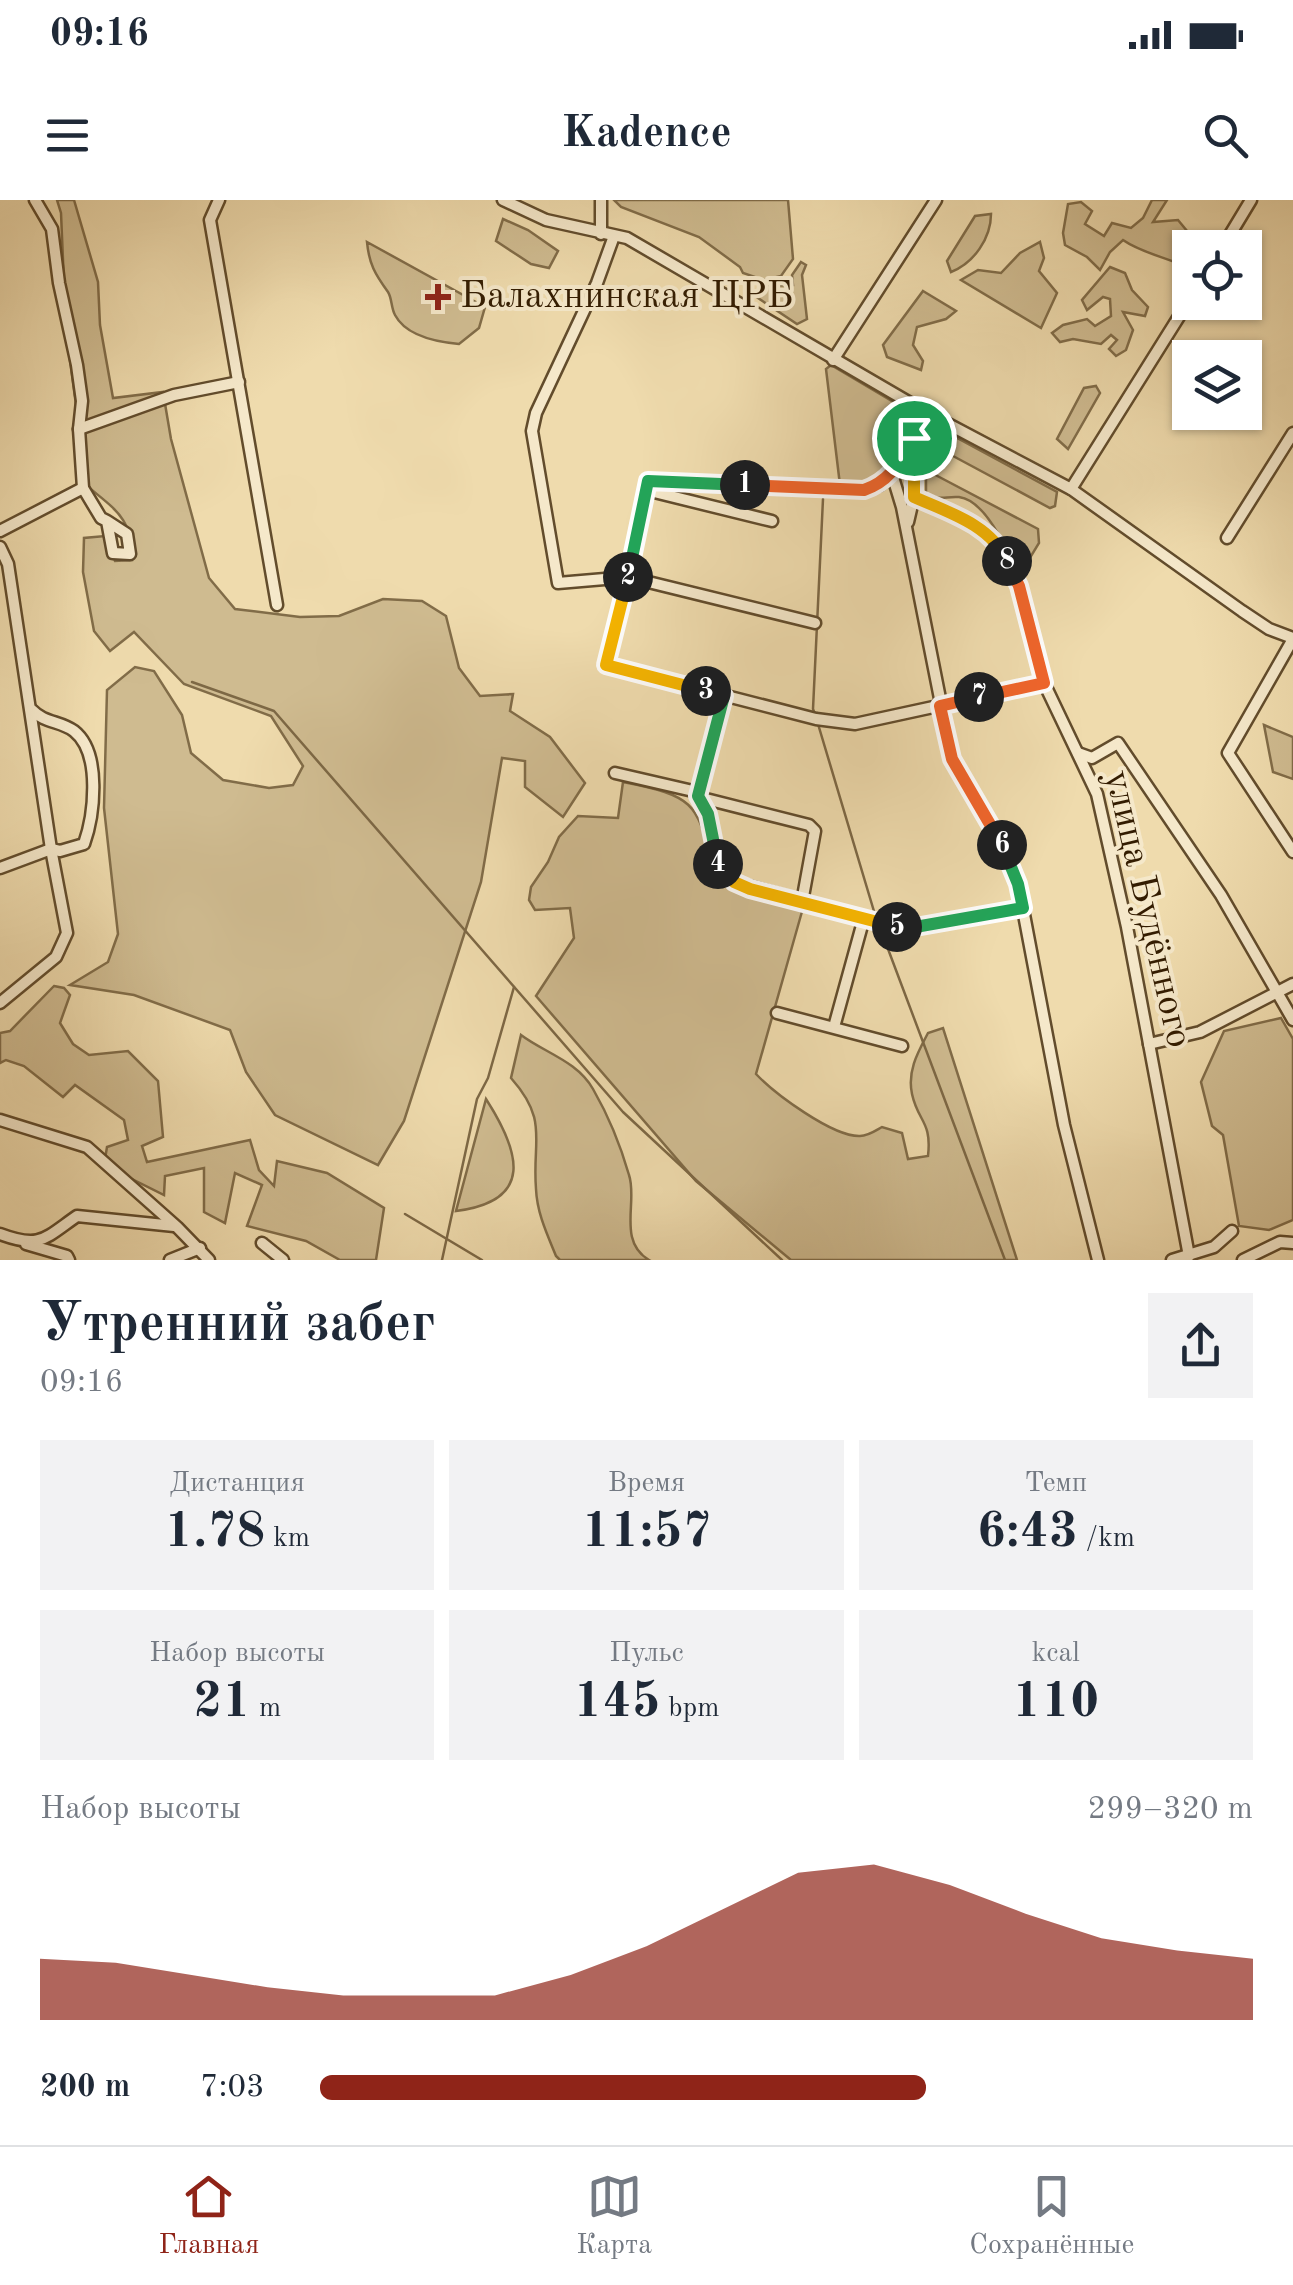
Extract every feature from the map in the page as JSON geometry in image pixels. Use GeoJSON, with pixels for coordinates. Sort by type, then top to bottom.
{"type":"FeatureCollection","features":[{"type":"Feature","properties":{"kind":"street"},"geometry":{"type":"LineString","coordinates":[[35,200],[52,229],[82,401],[79,428],[84,488],[107,520]]}},
{"type":"Feature","properties":{"kind":"street"},"geometry":{"type":"LineString","coordinates":[[220,200],[210,220],[277,605]]}},
{"type":"Feature","properties":{"kind":"street"},"geometry":{"type":"LineString","coordinates":[[503,200],[546,220],[626,238],[833,360],[1070,489],[1242,611],[1293,638],[1228,754],[1293,852]]}},
{"type":"Feature","properties":{"kind":"street"},"geometry":{"type":"LineString","coordinates":[[601,200],[601,234]]}},
{"type":"Feature","properties":{"kind":"street"},"geometry":{"type":"LineString","coordinates":[[833,360],[936,200]]}},
{"type":"Feature","properties":{"kind":"street"},"geometry":{"type":"LineString","coordinates":[[1233,230],[1251,200]]}},
{"type":"Feature","properties":{"kind":"street"},"geometry":{"type":"LineString","coordinates":[[614,236],[597,284],[536,413],[532,431],[558,582],[628,577],[814,623]]}},
{"type":"Feature","properties":{"kind":"street"},"geometry":{"type":"LineString","coordinates":[[1070,489],[1177,320]]}},
{"type":"Feature","properties":{"kind":"street"},"geometry":{"type":"LineString","coordinates":[[79,428],[174,394],[239,382]]}},
{"type":"Feature","properties":{"kind":"street"},"geometry":{"type":"LineString","coordinates":[[648,481],[864,490],[880,485],[892,474],[929,414]]}},
{"type":"Feature","properties":{"kind":"street"},"geometry":{"type":"LineString","coordinates":[[1227,538],[1293,433]]}},
{"type":"Feature","properties":{"kind":"street"},"geometry":{"type":"LineString","coordinates":[[906,528],[914,497],[914,438]]}},
{"type":"Feature","properties":{"kind":"street"},"geometry":{"type":"LineString","coordinates":[[892,474],[952,759],[1006,852],[1023,908],[1064,1126],[1098,1260]]}},
{"type":"Feature","properties":{"kind":"street"},"geometry":{"type":"LineString","coordinates":[[648,481],[606,665],[816,719],[856,724],[1044,683]]}},
{"type":"Feature","properties":{"kind":"street"},"geometry":{"type":"LineString","coordinates":[[648,481],[654,492],[772,521]]}},
{"type":"Feature","properties":{"kind":"street"},"geometry":{"type":"LineString","coordinates":[[880,485],[895,492]]}},
{"type":"Feature","properties":{"kind":"street"},"geometry":{"type":"LineString","coordinates":[[0,531],[84,488]]}},
{"type":"Feature","properties":{"kind":"street","name":"улица Будённого"},"geometry":{"type":"LineString","coordinates":[[914,497],[964,519],[1000,545],[1019,586],[1044,683],[1097,794],[1189,1256]]}},
{"type":"Feature","properties":{"kind":"street"},"geometry":{"type":"LineString","coordinates":[[0,547],[8,564],[67,933],[56,957],[0,1002]]}},
{"type":"Feature","properties":{"kind":"street"},"geometry":{"type":"LineString","coordinates":[[698,796],[724,696]]}},
{"type":"Feature","properties":{"kind":"street"},"geometry":{"type":"LineString","coordinates":[[0,868],[51,849],[60,851],[84,844],[92,821],[94,792],[84,744],[73,730],[39,718],[32,709]]}},
{"type":"Feature","properties":{"kind":"street"},"geometry":{"type":"LineString","coordinates":[[1078,753],[1092,758],[1118,742],[1222,895],[1293,1020]]}},
{"type":"Feature","properties":{"kind":"street"},"geometry":{"type":"LineString","coordinates":[[615,773],[693,791],[708,814],[720,869],[734,882],[750,889],[904,929],[1023,908]]}},
{"type":"Feature","properties":{"kind":"street"},"geometry":{"type":"LineString","coordinates":[[698,796],[809,825],[815,831],[802,902]]}},
{"type":"Feature","properties":{"kind":"street"},"geometry":{"type":"LineString","coordinates":[[834,1027],[864,918]]}},
{"type":"Feature","properties":{"kind":"street"},"geometry":{"type":"LineString","coordinates":[[1149,1044],[1200,1032],[1293,984]]}},
{"type":"Feature","properties":{"kind":"street"},"geometry":{"type":"LineString","coordinates":[[777,1013],[902,1046]]}},
{"type":"Feature","properties":{"kind":"street"},"geometry":{"type":"LineString","coordinates":[[0,1120],[87,1147],[177,1226],[209,1260]]}},
{"type":"Feature","properties":{"kind":"street"},"geometry":{"type":"LineString","coordinates":[[25,1244],[43,1240],[77,1216],[177,1226]]}},
{"type":"Feature","properties":{"kind":"street"},"geometry":{"type":"LineString","coordinates":[[1172,1260],[1214,1247],[1232,1231]]}},
{"type":"Feature","properties":{"kind":"street"},"geometry":{"type":"LineString","coordinates":[[0,1234],[67,1256],[69,1260]]}},
{"type":"Feature","properties":{"kind":"street"},"geometry":{"type":"LineString","coordinates":[[1243,1260],[1280,1242],[1293,1243]]}},
{"type":"Feature","properties":{"kind":"street"},"geometry":{"type":"LineString","coordinates":[[262,1243],[283,1260]]}},
{"type":"Feature","properties":{"kind":"street"},"geometry":{"type":"LineString","coordinates":[[170,1260],[200,1248]]}},
{"type":"Feature","properties":{"kind":"shaded area"},"geometry":{"type":"Polygon","coordinates":[[[57,200],[74,200],[98,282],[100,325],[113,398],[163,392],[171,439],[209,578],[235,609],[300,617],[339,616],[383,599],[422,601],[446,616],[459,668],[480,696],[513,694],[510,711],[550,737],[585,783],[563,817],[525,787],[525,761],[502,758],[481,882],[404,1121],[378,1165],[275,1115],[246,1072],[230,1030],[134,995],[70,985],[108,962],[118,934],[104,808],[107,690],[135,667],[154,671],[182,715],[191,753],[223,780],[269,788],[293,785],[303,766],[271,716],[184,684],[134,632],[110,651],[94,631],[83,572],[84,538],[105,536],[115,561],[132,560],[131,546],[121,517],[87,486],[66,331],[61,213],[57,200]]]}},
{"type":"Feature","properties":{"kind":"shaded area"},"geometry":{"type":"Polygon","coordinates":[[[614,200],[788,200],[793,259],[781,276],[764,280],[743,273],[699,237],[621,207],[614,200]]]}},
{"type":"Feature","properties":{"kind":"shaded area"},"geometry":{"type":"Polygon","coordinates":[[[1152,200],[1167,200],[1153,222],[1178,220],[1186,230],[1172,230],[1172,261],[1123,240],[1110,252],[1100,270],[1087,257],[1065,245],[1068,204],[1081,202],[1092,211],[1085,224],[1104,236],[1112,223],[1131,228],[1143,218],[1152,200]]]}},
{"type":"Feature","properties":{"kind":"shaded area"},"geometry":{"type":"Polygon","coordinates":[[[991,214],[980,249],[951,272],[947,261],[975,216],[991,214]]]}},
{"type":"Feature","properties":{"kind":"shaded area"},"geometry":{"type":"Polygon","coordinates":[[[503,219],[528,230],[558,251],[549,268],[531,264],[496,241],[503,219]]]}},
{"type":"Feature","properties":{"kind":"shaded area"},"geometry":{"type":"Polygon","coordinates":[[[367,242],[485,307],[479,328],[459,344],[432,339],[407,328],[395,315],[389,294],[373,269],[367,242]]]}},
{"type":"Feature","properties":{"kind":"shaded area"},"geometry":{"type":"Polygon","coordinates":[[[1040,242],[1044,258],[1039,271],[1057,293],[1041,328],[961,280],[978,270],[1001,273],[1020,253],[1040,242]]]}},
{"type":"Feature","properties":{"kind":"shaded area"},"geometry":{"type":"Polygon","coordinates":[[[801,262],[806,265],[802,275],[807,319],[797,324],[755,296],[764,286],[793,285],[792,275],[801,262]]]}},
{"type":"Feature","properties":{"kind":"shaded area"},"geometry":{"type":"Polygon","coordinates":[[[1110,267],[1125,273],[1132,290],[1148,307],[1145,316],[1123,312],[1133,330],[1126,350],[1116,356],[1109,349],[1117,340],[1111,335],[1101,344],[1073,339],[1060,342],[1052,333],[1063,325],[1087,319],[1095,326],[1111,316],[1110,299],[1103,297],[1087,310],[1082,300],[1110,267]]]}},
{"type":"Feature","properties":{"kind":"shaded area"},"geometry":{"type":"Polygon","coordinates":[[[923,291],[956,311],[946,319],[917,327],[913,345],[923,361],[921,370],[887,357],[883,345],[923,291]]]}},
{"type":"Feature","properties":{"kind":"shaded area"},"geometry":{"type":"Polygon","coordinates":[[[831,365],[912,413],[915,430],[900,454],[886,472],[868,483],[840,485],[826,369],[831,365]]]}},
{"type":"Feature","properties":{"kind":"shaded area"},"geometry":{"type":"Polygon","coordinates":[[[1096,386],[1100,393],[1068,449],[1057,439],[1084,388],[1096,386]]]}},
{"type":"Feature","properties":{"kind":"shaded area"},"geometry":{"type":"Polygon","coordinates":[[[946,432],[1057,492],[1055,506],[1050,508],[940,449],[946,432]]]}},
{"type":"Feature","properties":{"kind":"shaded area"},"geometry":{"type":"Polygon","coordinates":[[[926,470],[1038,529],[1039,543],[1022,571],[1015,568],[993,526],[977,506],[959,497],[926,494],[926,470]]]}},
{"type":"Feature","properties":{"kind":"shaded area"},"geometry":{"type":"Polygon","coordinates":[[[1264,725],[1293,737],[1293,779],[1273,772],[1264,725]]]}},
{"type":"Feature","properties":{"kind":"shaded area"},"geometry":{"type":"Polygon","coordinates":[[[623,782],[668,793],[691,808],[704,833],[716,876],[736,890],[803,908],[756,1074],[776,1092],[835,1130],[860,1136],[882,1127],[902,1133],[908,1159],[928,1156],[928,1135],[912,1094],[911,1077],[928,1033],[943,1028],[1017,1260],[791,1260],[696,1181],[536,996],[574,938],[570,908],[535,910],[529,900],[531,887],[559,837],[578,816],[618,818],[623,782]]]}},
{"type":"Feature","properties":{"kind":"shaded area"},"geometry":{"type":"Polygon","coordinates":[[[54,986],[64,988],[70,995],[60,1023],[73,1044],[89,1055],[128,1051],[158,1081],[163,1137],[142,1146],[147,1162],[250,1140],[259,1170],[274,1186],[277,1161],[327,1173],[384,1208],[376,1260],[340,1260],[306,1241],[247,1226],[262,1185],[235,1173],[225,1223],[204,1212],[204,1168],[165,1176],[164,1195],[104,1165],[107,1147],[128,1140],[124,1120],[75,1085],[63,1097],[24,1066],[6,1060],[0,1063],[0,1033],[10,1031],[54,986]]]}},
{"type":"Feature","properties":{"kind":"shaded area"},"geometry":{"type":"Polygon","coordinates":[[[1281,1018],[1293,1039],[1293,1220],[1269,1230],[1239,1226],[1223,1135],[1212,1126],[1201,1082],[1224,1031],[1281,1018]]]}},
{"type":"Feature","properties":{"kind":"shaded area"},"geometry":{"type":"Polygon","coordinates":[[[521,1035],[570,1064],[593,1089],[614,1131],[629,1175],[634,1242],[649,1260],[560,1260],[556,1256],[537,1198],[535,1119],[511,1078],[521,1035]]]}},
{"type":"Feature","properties":{"kind":"shaded area"},"geometry":{"type":"Polygon","coordinates":[[[486,1099],[507,1137],[513,1171],[509,1185],[499,1197],[456,1211],[486,1099]]]}},
{"type":"Feature","properties":{"kind":"waterway"},"geometry":{"type":"LineString","coordinates":[[816,717],[813,709],[823,499]]}},
{"type":"Feature","properties":{"kind":"waterway"},"geometry":{"type":"LineString","coordinates":[[192,682],[274,711],[623,1112],[782,1260]]}},
{"type":"Feature","properties":{"kind":"waterway"},"geometry":{"type":"LineString","coordinates":[[818,724],[876,918]]}},
{"type":"Feature","properties":{"kind":"waterway"},"geometry":{"type":"LineString","coordinates":[[879,925],[1005,1260]]}},
{"type":"Feature","properties":{"kind":"waterway"},"geometry":{"type":"LineString","coordinates":[[442,1260],[477,1099],[488,1078],[514,987]]}},
{"type":"Feature","properties":{"kind":"waterway"},"geometry":{"type":"LineString","coordinates":[[405,1214],[482,1260]]}},
{"type":"Feature","properties":{"kind":"place","name":"Балахнинская ЦРБ"},"geometry":{"type":"Point","coordinates":[438,297]}},
{"type":"Feature","properties":{"kind":"route"},"geometry":{"type":"LineString","coordinates":[[914,438],[914,497],[964,519],[1000,545],[1019,586],[1044,683],[940,706],[952,759],[1006,852],[1023,908],[904,929],[734,882],[720,869],[708,814],[698,796],[724,696],[606,665],[648,481],[864,490],[880,485],[892,474],[914,438]]}}]}
